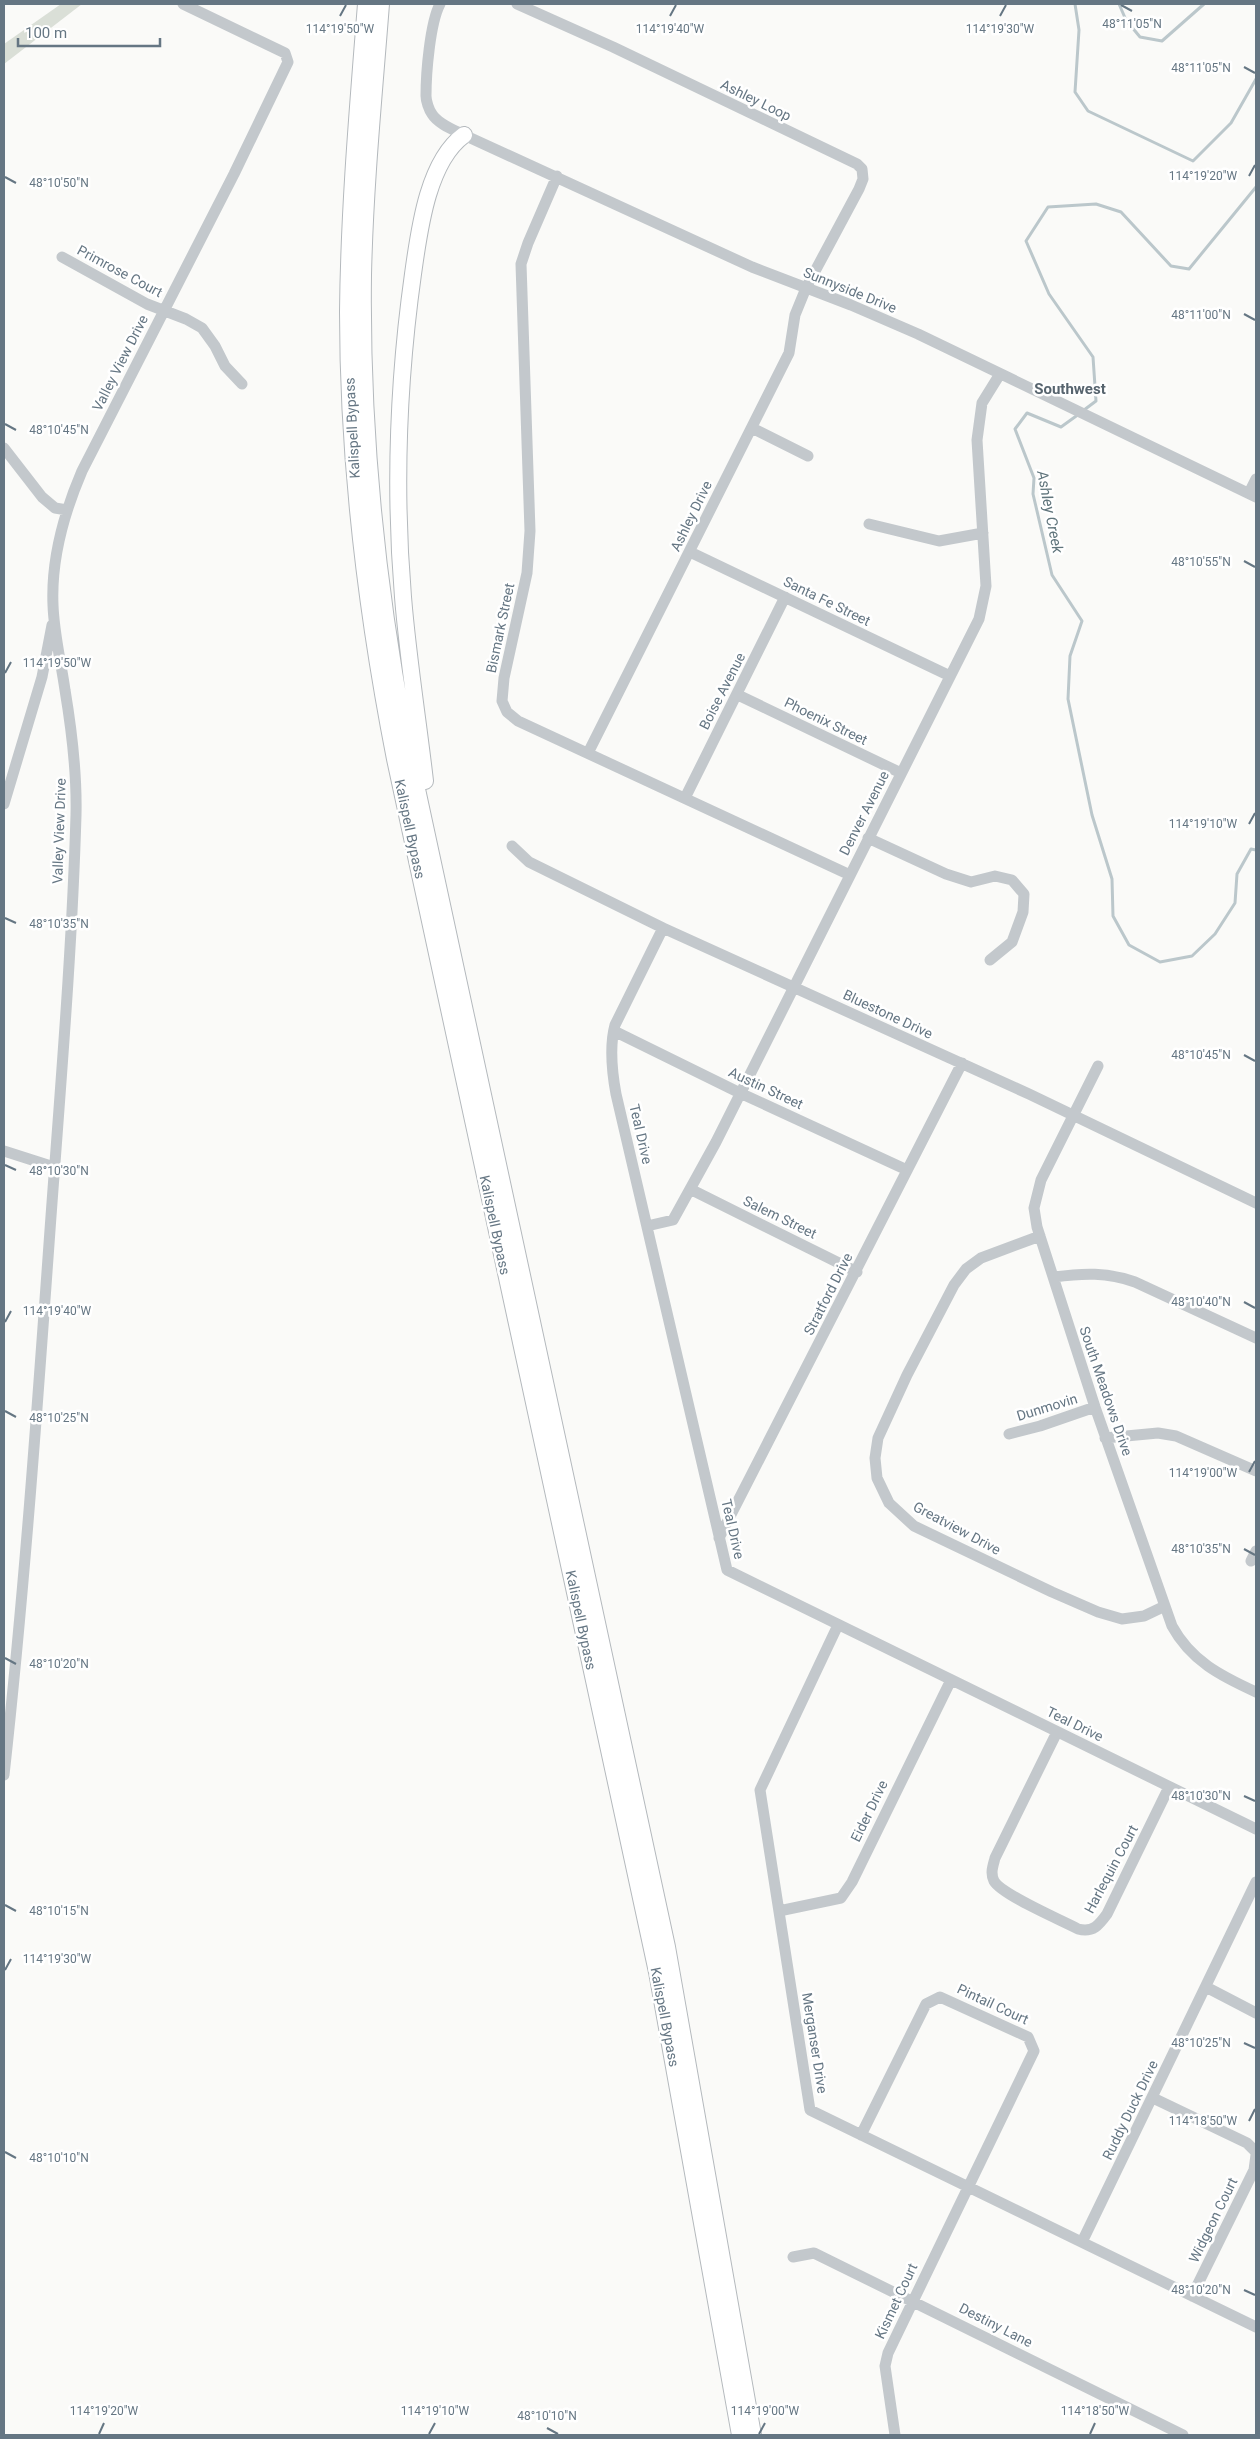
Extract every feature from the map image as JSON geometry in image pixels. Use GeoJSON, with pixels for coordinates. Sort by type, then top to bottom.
{"type":"FeatureCollection","features":[{"type":"Feature","properties":{"kind":"highway","name":"Kalispell Bypass"},"geometry":{"type":"LineString","coordinates":[[366,4],[351,209],[348,313],[352,433],[362,554],[371,623],[395,759],[656,1972],[740,2435]]}},
{"type":"Feature","properties":{"kind":"highway","name":"Kalispell Bypass"},"geometry":{"type":"LineString","coordinates":[[381,4],[364,234],[363,340],[373,520],[385,616],[404,729],[667,1947],[754,2435]]}},
{"type":"Feature","properties":{"kind":"highway"},"geometry":{"type":"LineString","coordinates":[[430,848],[426,793],[402,582],[398,499],[399,421],[407,321],[420,226],[439,169],[450,149],[464,136]]}},
{"type":"Feature","properties":{"kind":"street","name":"Valley View Drive"},"geometry":{"type":"LineString","coordinates":[[4,1776],[26,1554],[54,1167],[66,993],[76,774],[71,726],[54,618],[54,571],[67,510],[87,460],[234,174],[288,62],[285,53],[183,4]]}},
{"type":"Feature","properties":{"kind":"street","name":"Sunnyside Drive"},"geometry":{"type":"LineString","coordinates":[[440,4],[436,12],[432,35],[426,97],[432,114],[438,121],[464,136],[557,176],[682,236],[918,334],[1253,495]]}},
{"type":"Feature","properties":{"kind":"street","name":"Ashley Loop"},"geometry":{"type":"LineString","coordinates":[[517,4],[613,46],[857,164],[862,170],[863,179],[859,189],[806,288]]}},
{"type":"Feature","properties":{"kind":"street","name":"Bismark Street"},"geometry":{"type":"LineString","coordinates":[[557,176],[521,264],[530,532],[527,573],[504,678],[502,701],[507,712],[518,721],[850,875]]}},
{"type":"Feature","properties":{"kind":"street","name":"Primrose Court"},"geometry":{"type":"LineString","coordinates":[[62,257],[164,311],[186,319],[202,328],[215,346],[225,366],[242,384]]}},
{"type":"Feature","properties":{"kind":"street","name":"Ashley Drive"},"geometry":{"type":"LineString","coordinates":[[588,753],[789,353],[795,315],[806,288]]}},
{"type":"Feature","properties":{"kind":"street","name":"Denver Avenue"},"geometry":{"type":"LineString","coordinates":[[648,1226],[673,1220],[690,1189],[979,620],[985,597],[977,440],[982,403],[1000,374]]}},
{"type":"Feature","properties":{"kind":"street"},"geometry":{"type":"LineString","coordinates":[[752,428],[808,456]]}},
{"type":"Feature","properties":{"kind":"street"},"geometry":{"type":"LineString","coordinates":[[4,448],[47,501],[55,508],[67,510]]}},
{"type":"Feature","properties":{"kind":"street"},"geometry":{"type":"LineString","coordinates":[[1253,495],[1256,479]]}},
{"type":"Feature","properties":{"kind":"street"},"geometry":{"type":"LineString","coordinates":[[869,524],[939,541],[983,534]]}},
{"type":"Feature","properties":{"kind":"street","name":"Santa Fe Street"},"geometry":{"type":"LineString","coordinates":[[690,552],[950,676]]}},
{"type":"Feature","properties":{"kind":"street","name":"Boise Avenue"},"geometry":{"type":"LineString","coordinates":[[685,798],[786,597]]}},
{"type":"Feature","properties":{"kind":"street"},"geometry":{"type":"LineString","coordinates":[[4,804],[42,677],[54,618]]}},
{"type":"Feature","properties":{"kind":"street","name":"Phoenix Street"},"geometry":{"type":"LineString","coordinates":[[738,694],[901,773]]}},
{"type":"Feature","properties":{"kind":"street"},"geometry":{"type":"LineString","coordinates":[[868,838],[946,874],[971,882],[995,876],[1012,880],[1024,894],[1023,912],[1012,942],[990,960]]}},
{"type":"Feature","properties":{"kind":"street","name":"Bluestone Drive"},"geometry":{"type":"LineString","coordinates":[[512,846],[529,862],[663,928],[1073,1115],[1256,1203]]}},
{"type":"Feature","properties":{"kind":"street","name":"Teal Drive"},"geometry":{"type":"LineString","coordinates":[[663,928],[614,1031],[611,1063],[727,1570],[1256,1829]]}},
{"type":"Feature","properties":{"kind":"street","name":"Austin Street"},"geometry":{"type":"LineString","coordinates":[[614,1031],[740,1093],[907,1170]]}},
{"type":"Feature","properties":{"kind":"street","name":"Stratford Drive"},"geometry":{"type":"LineString","coordinates":[[719,1538],[962,1064]]}},
{"type":"Feature","properties":{"kind":"street","name":"South Meadows Drive"},"geometry":{"type":"LineString","coordinates":[[1098,1066],[1058,1142],[1036,1193],[1034,1208],[1040,1236],[1105,1438],[1177,1635],[1189,1652],[1217,1672],[1256,1692]]}},
{"type":"Feature","properties":{"kind":"street"},"geometry":{"type":"LineString","coordinates":[[4,1151],[54,1167]]}},
{"type":"Feature","properties":{"kind":"street","name":"Salem Street"},"geometry":{"type":"LineString","coordinates":[[690,1189],[857,1272]]}},
{"type":"Feature","properties":{"kind":"street","name":"Greatview Drive"},"geometry":{"type":"LineString","coordinates":[[1040,1236],[981,1258],[966,1269],[954,1285],[907,1374],[881,1431],[875,1458],[878,1478],[889,1503],[914,1526],[1052,1592],[1098,1612],[1122,1619],[1144,1616],[1165,1606]]}},
{"type":"Feature","properties":{"kind":"street"},"geometry":{"type":"LineString","coordinates":[[1054,1277],[1082,1273],[1103,1273],[1119,1276],[1256,1338]]}},
{"type":"Feature","properties":{"kind":"street","name":"Dunmovin"},"geometry":{"type":"LineString","coordinates":[[1009,1434],[1040,1426],[1095,1407]]}},
{"type":"Feature","properties":{"kind":"street"},"geometry":{"type":"LineString","coordinates":[[1105,1438],[1167,1434],[1196,1443],[1256,1471]]}},
{"type":"Feature","properties":{"kind":"street","name":"Merganser Drive"},"geometry":{"type":"LineString","coordinates":[[838,1625],[760,1790],[810,2110],[1256,2328]]}},
{"type":"Feature","properties":{"kind":"street","name":"Eider Drive"},"geometry":{"type":"LineString","coordinates":[[779,1911],[841,1898],[852,1882],[950,1680]]}},
{"type":"Feature","properties":{"kind":"street","name":"Harlequin Court"},"geometry":{"type":"LineString","coordinates":[[1057,1732],[995,1858],[992,1873],[995,1883],[1007,1893],[1078,1929],[1084,1931],[1095,1928],[1107,1914],[1169,1787]]}},
{"type":"Feature","properties":{"kind":"street","name":"Ruddy Duck Drive"},"geometry":{"type":"LineString","coordinates":[[1082,2242],[1256,1882]]}},
{"type":"Feature","properties":{"kind":"street"},"geometry":{"type":"LineString","coordinates":[[1206,1988],[1256,2013]]}},
{"type":"Feature","properties":{"kind":"street","name":"Pintail Court"},"geometry":{"type":"LineString","coordinates":[[862,2135],[926,2004],[940,1997],[1028,2037],[1034,2051],[967,2187]]}},
{"type":"Feature","properties":{"kind":"street","name":"Widgeon Court"},"geometry":{"type":"LineString","coordinates":[[1153,2098],[1247,2143],[1256,2154],[1254,2170],[1192,2296]]}},
{"type":"Feature","properties":{"kind":"street","name":"Kismet Court"},"geometry":{"type":"LineString","coordinates":[[895,2435],[885,2366],[888,2353],[967,2187]]}},
{"type":"Feature","properties":{"kind":"street","name":"Destiny Lane"},"geometry":{"type":"LineString","coordinates":[[793,2257],[814,2253],[1183,2435]]}},
{"type":"Feature","properties":{"kind":"shaded area"},"geometry":{"type":"Polygon","coordinates":[[[61,4],[82,4],[4,64],[4,44],[61,4]]]}},
{"type":"Feature","properties":{"kind":"waterway","name":"Ashley Creek"},"geometry":{"type":"LineString","coordinates":[[1075,4],[1079,30],[1075,92],[1088,111],[1193,161],[1231,123],[1256,79]]}},
{"type":"Feature","properties":{"kind":"waterway","name":"Ashley Creek"},"geometry":{"type":"LineString","coordinates":[[1119,4],[1126,20],[1140,37],[1162,41],[1204,4]]}},
{"type":"Feature","properties":{"kind":"waterway","name":"Ashley Creek"},"geometry":{"type":"LineString","coordinates":[[1084,410],[1096,401],[1093,357],[1049,294],[1026,241],[1048,207],[1096,204],[1121,212],[1171,266],[1189,269],[1256,187]]}},
{"type":"Feature","properties":{"kind":"waterway","name":"Ashley Creek"},"geometry":{"type":"LineString","coordinates":[[1079,414],[1061,427],[1027,413],[1015,429],[1034,478],[1033,494],[1052,575],[1082,621],[1070,656],[1068,699],[1092,815],[1112,879],[1113,916],[1129,945],[1160,962],[1192,956],[1215,934],[1235,903],[1237,874],[1251,849],[1256,850]]}},
{"type":"Feature","properties":{"kind":"district","name":"Southwest"},"geometry":{"type":"Point","coordinates":[1070,389]}}]}
